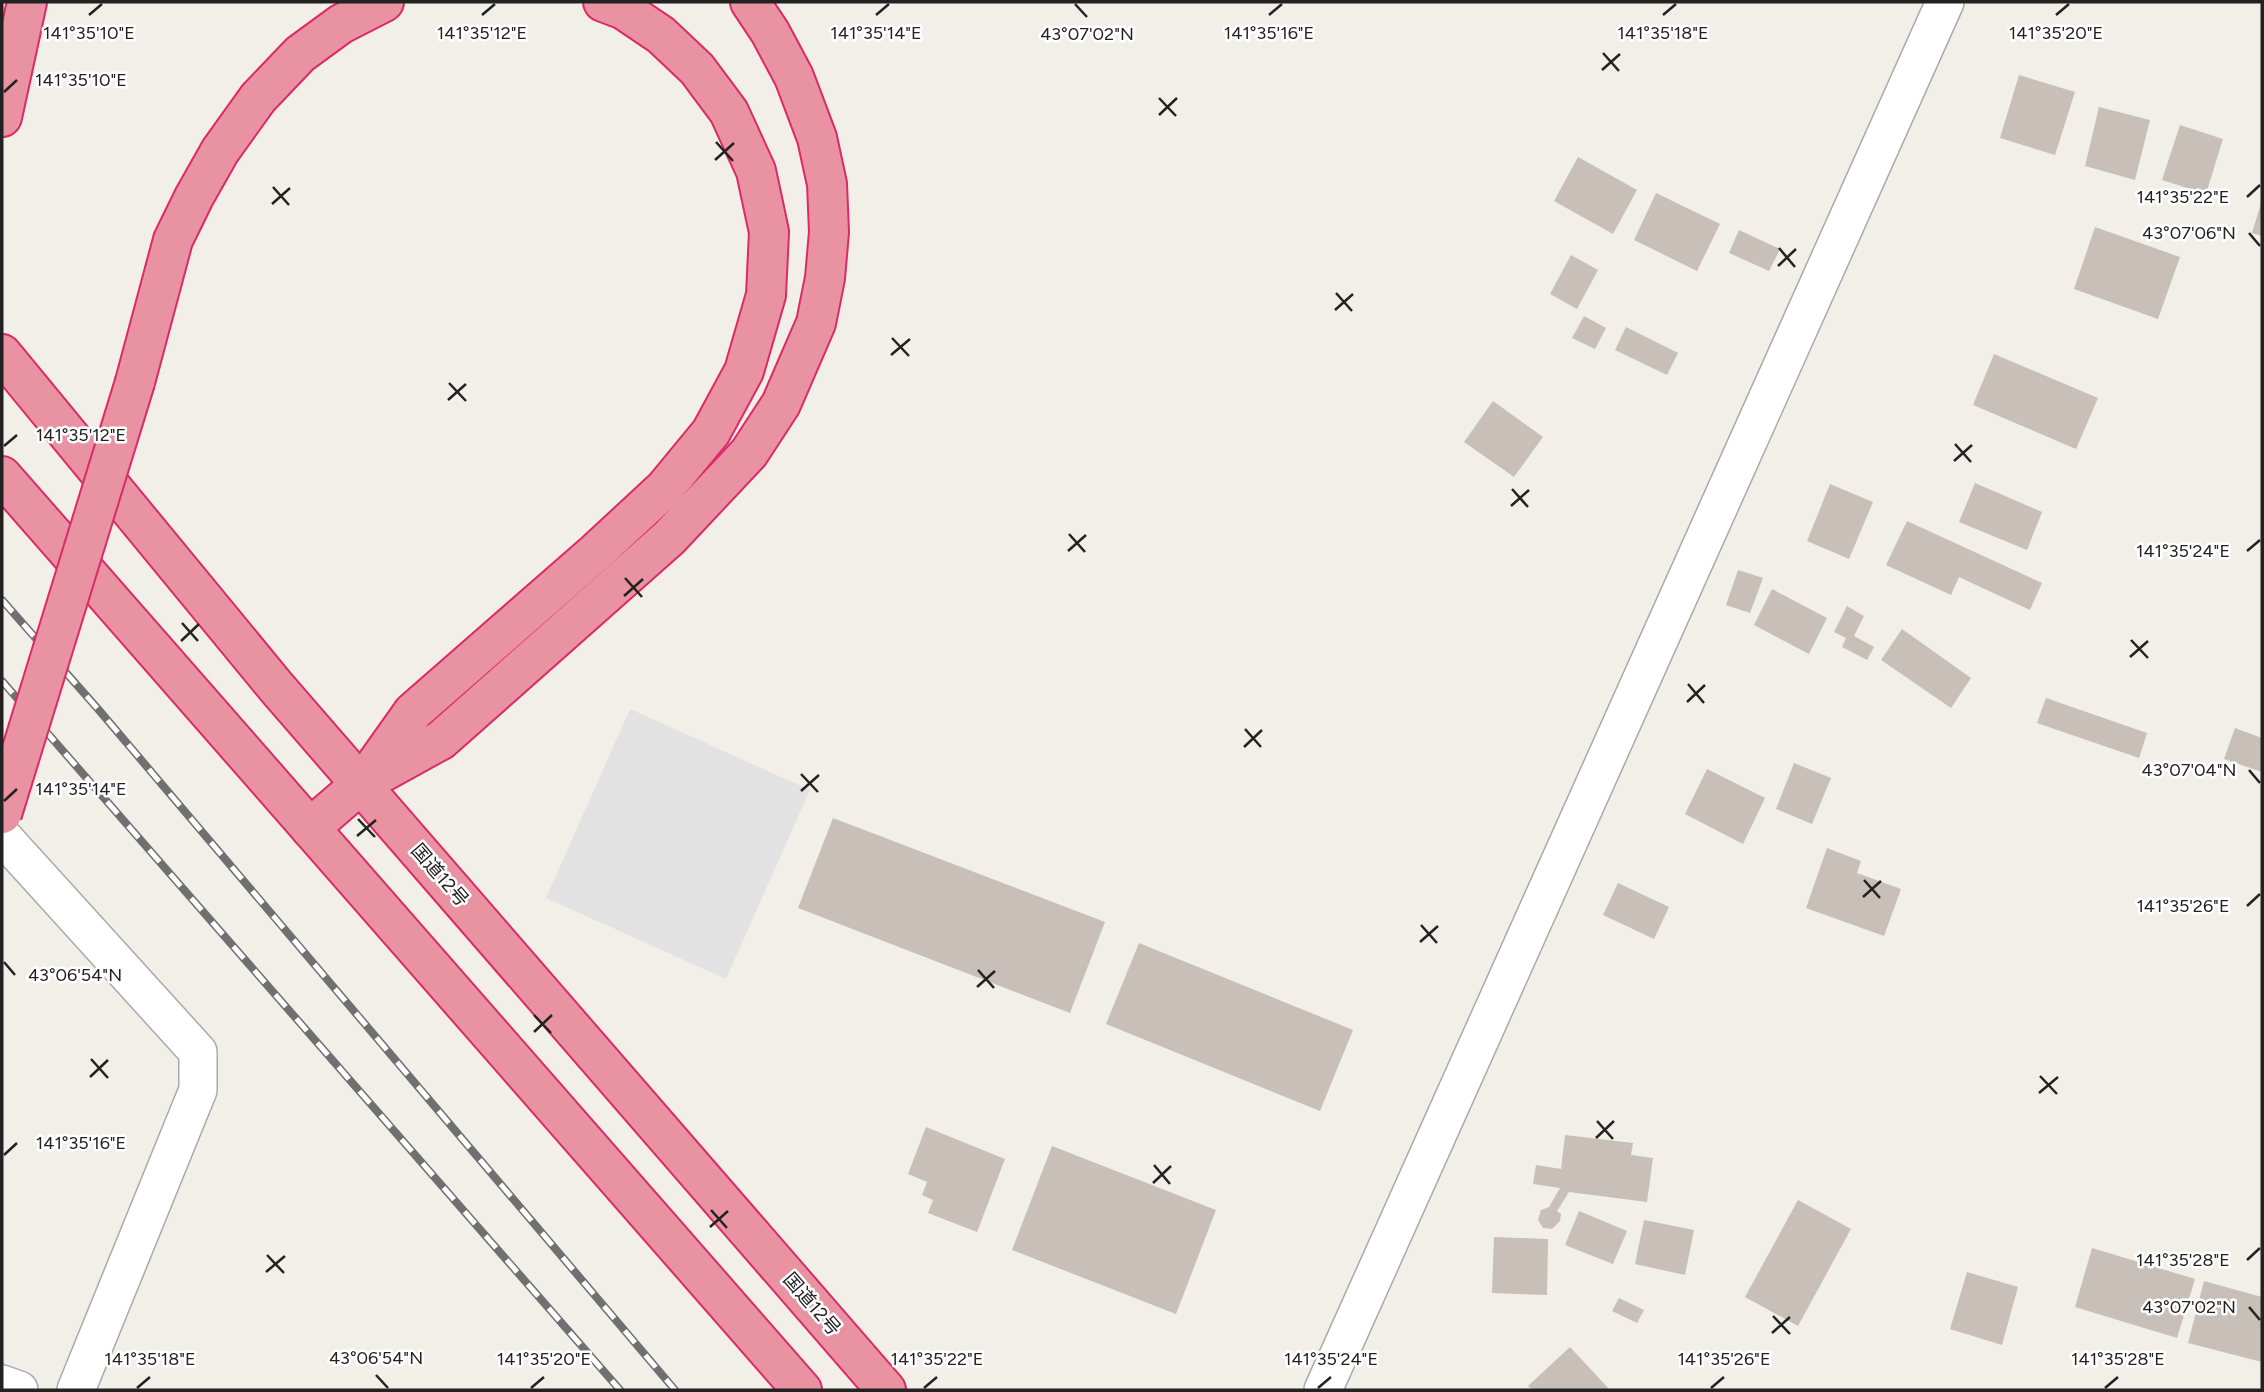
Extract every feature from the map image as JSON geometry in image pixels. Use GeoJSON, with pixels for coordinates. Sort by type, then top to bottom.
{"type":"FeatureCollection","features":[{"type":"Feature","properties":{"kind":"highway"},"geometry":{"type":"LineString","coordinates":[[2,814],[135,382],[173,240],[220,151],[258,98],[300,54],[341,24],[384,2]]}},
{"type":"Feature","properties":{"kind":"highway"},"geometry":{"type":"LineString","coordinates":[[361,784],[414,712],[664,489],[711,432],[744,371],[766,295],[769,232],[755,171],[729,111],[697,69],[661,35],[624,10],[603,2]]}},
{"type":"Feature","properties":{"kind":"highway"},"geometry":{"type":"LineString","coordinates":[[310,828],[361,784],[441,740],[669,538],[749,453],[781,404],[816,323],[825,278],[828,244],[827,184],[817,138],[794,77],[750,2]]}},
{"type":"Feature","properties":{"kind":"highway"},"geometry":{"type":"LineString","coordinates":[[2,117],[25,17]]}},
{"type":"Feature","properties":{"kind":"highway","name":"国道12号"},"geometry":{"type":"LineString","coordinates":[[2,354],[277,688],[887,1390]]}},
{"type":"Feature","properties":{"kind":"highway"},"geometry":{"type":"LineString","coordinates":[[2,476],[802,1390]]}},
{"type":"Feature","properties":{"kind":"street"},"geometry":{"type":"LineString","coordinates":[[1322,1390],[1945,2]]}},
{"type":"Feature","properties":{"kind":"street"},"geometry":{"type":"LineString","coordinates":[[2,835],[198,1052],[198,1090],[76,1390]]}},
{"type":"Feature","properties":{"kind":"street"},"geometry":{"type":"LineString","coordinates":[[2,1384],[19,1390]]}},
{"type":"Feature","properties":{"kind":"shaded area"},"geometry":{"type":"Polygon","coordinates":[[[630,709],[810,790],[726,979],[546,898],[630,709]]]}},
{"type":"Feature","properties":{"kind":"building"},"geometry":{"type":"Polygon","coordinates":[[[2019,75],[2075,92],[2055,155],[2000,138],[2019,75]]]}},
{"type":"Feature","properties":{"kind":"building"},"geometry":{"type":"Polygon","coordinates":[[[2099,107],[2150,120],[2135,180],[2085,166],[2099,107]]]}},
{"type":"Feature","properties":{"kind":"building"},"geometry":{"type":"Polygon","coordinates":[[[2180,125],[2223,139],[2206,194],[2162,180],[2180,125]]]}},
{"type":"Feature","properties":{"kind":"building"},"geometry":{"type":"Polygon","coordinates":[[[1578,157],[1637,190],[1613,234],[1554,201],[1578,157]]]}},
{"type":"Feature","properties":{"kind":"building"},"geometry":{"type":"Polygon","coordinates":[[[1656,193],[1720,224],[1697,271],[1634,240],[1656,193]]]}},
{"type":"Feature","properties":{"kind":"building"},"geometry":{"type":"Polygon","coordinates":[[[2262,200],[2262,236],[2252,233],[2262,200]]]}},
{"type":"Feature","properties":{"kind":"building"},"geometry":{"type":"Polygon","coordinates":[[[2095,227],[2180,257],[2158,319],[2074,289],[2095,227]]]}},
{"type":"Feature","properties":{"kind":"building"},"geometry":{"type":"Polygon","coordinates":[[[1739,230],[1780,249],[1769,271],[1729,253],[1739,230]]]}},
{"type":"Feature","properties":{"kind":"building"},"geometry":{"type":"Polygon","coordinates":[[[1571,255],[1598,270],[1577,309],[1550,294],[1571,255]]]}},
{"type":"Feature","properties":{"kind":"building"},"geometry":{"type":"Polygon","coordinates":[[[1584,316],[1606,328],[1595,349],[1572,338],[1584,316]]]}},
{"type":"Feature","properties":{"kind":"building"},"geometry":{"type":"Polygon","coordinates":[[[1626,327],[1678,353],[1667,375],[1615,350],[1626,327]]]}},
{"type":"Feature","properties":{"kind":"building"},"geometry":{"type":"Polygon","coordinates":[[[1994,354],[2098,398],[2076,449],[1973,405],[1994,354]]]}},
{"type":"Feature","properties":{"kind":"building"},"geometry":{"type":"Polygon","coordinates":[[[1493,401],[1543,437],[1514,477],[1464,442],[1493,401]]]}},
{"type":"Feature","properties":{"kind":"building"},"geometry":{"type":"Polygon","coordinates":[[[1975,483],[2042,512],[2027,550],[1959,522],[1975,483]]]}},
{"type":"Feature","properties":{"kind":"building"},"geometry":{"type":"Polygon","coordinates":[[[1830,484],[1873,502],[1849,559],[1807,541],[1830,484]]]}},
{"type":"Feature","properties":{"kind":"building"},"geometry":{"type":"Polygon","coordinates":[[[1907,521],[2042,583],[2030,610],[1959,577],[1951,595],[1886,565],[1907,521]]]}},
{"type":"Feature","properties":{"kind":"building"},"geometry":{"type":"Polygon","coordinates":[[[1738,570],[1763,578],[1750,613],[1726,605],[1738,570]]]}},
{"type":"Feature","properties":{"kind":"building"},"geometry":{"type":"Polygon","coordinates":[[[1772,589],[1827,618],[1809,654],[1754,625],[1772,589]]]}},
{"type":"Feature","properties":{"kind":"building"},"geometry":{"type":"Polygon","coordinates":[[[1847,606],[1864,616],[1854,636],[1874,647],[1867,660],[1842,647],[1846,638],[1834,632],[1847,606]]]}},
{"type":"Feature","properties":{"kind":"building"},"geometry":{"type":"Polygon","coordinates":[[[1902,629],[1971,678],[1951,708],[1881,660],[1902,629]]]}},
{"type":"Feature","properties":{"kind":"building"},"geometry":{"type":"Polygon","coordinates":[[[2046,698],[2147,733],[2139,758],[2037,723],[2046,698]]]}},
{"type":"Feature","properties":{"kind":"building"},"geometry":{"type":"Polygon","coordinates":[[[2235,728],[2262,738],[2262,772],[2224,759],[2235,728]]]}},
{"type":"Feature","properties":{"kind":"building"},"geometry":{"type":"Polygon","coordinates":[[[1794,763],[1831,778],[1812,824],[1776,809],[1794,763]]]}},
{"type":"Feature","properties":{"kind":"building"},"geometry":{"type":"Polygon","coordinates":[[[1707,769],[1765,798],[1743,844],[1685,814],[1707,769]]]}},
{"type":"Feature","properties":{"kind":"building"},"geometry":{"type":"Polygon","coordinates":[[[833,818],[1105,922],[1070,1013],[798,908],[833,818]]]}},
{"type":"Feature","properties":{"kind":"building"},"geometry":{"type":"Polygon","coordinates":[[[1827,848],[1861,861],[1857,873],[1901,889],[1884,936],[1806,908],[1827,848]]]}},
{"type":"Feature","properties":{"kind":"building"},"geometry":{"type":"Polygon","coordinates":[[[1618,883],[1669,907],[1654,939],[1603,915],[1618,883]]]}},
{"type":"Feature","properties":{"kind":"building"},"geometry":{"type":"Polygon","coordinates":[[[1139,943],[1353,1030],[1320,1111],[1106,1024],[1139,943]]]}},
{"type":"Feature","properties":{"kind":"building"},"geometry":{"type":"Polygon","coordinates":[[[926,1127],[1005,1159],[977,1232],[928,1213],[933,1200],[922,1195],[927,1182],[908,1174],[926,1127]]]}},
{"type":"Feature","properties":{"kind":"building"},"geometry":{"type":"Polygon","coordinates":[[[1565,1135],[1633,1143],[1631,1155],[1653,1158],[1647,1202],[1569,1192],[1557,1211],[1561,1214],[1560,1221],[1552,1229],[1543,1228],[1538,1220],[1541,1210],[1549,1207],[1560,1188],[1533,1184],[1536,1165],[1561,1169],[1565,1135]]]}},
{"type":"Feature","properties":{"kind":"building"},"geometry":{"type":"Polygon","coordinates":[[[1052,1146],[1216,1210],[1176,1314],[1012,1250],[1052,1146]]]}},
{"type":"Feature","properties":{"kind":"building"},"geometry":{"type":"Polygon","coordinates":[[[1798,1200],[1851,1229],[1798,1326],[1745,1297],[1798,1200]]]}},
{"type":"Feature","properties":{"kind":"building"},"geometry":{"type":"Polygon","coordinates":[[[1579,1211],[1627,1231],[1613,1264],[1565,1245],[1579,1211]]]}},
{"type":"Feature","properties":{"kind":"building"},"geometry":{"type":"Polygon","coordinates":[[[1644,1220],[1694,1230],[1685,1275],[1635,1264],[1644,1220]]]}},
{"type":"Feature","properties":{"kind":"building"},"geometry":{"type":"Polygon","coordinates":[[[1494,1237],[1548,1239],[1547,1295],[1492,1293],[1494,1237]]]}},
{"type":"Feature","properties":{"kind":"building"},"geometry":{"type":"Polygon","coordinates":[[[2092,1248],[2195,1279],[2177,1338],[2075,1307],[2092,1248]]]}},
{"type":"Feature","properties":{"kind":"building"},"geometry":{"type":"Polygon","coordinates":[[[1967,1272],[2018,1287],[2002,1345],[1950,1329],[1967,1272]]]}},
{"type":"Feature","properties":{"kind":"building"},"geometry":{"type":"Polygon","coordinates":[[[2204,1281],[2262,1297],[2262,1362],[2188,1343],[2204,1281]]]}},
{"type":"Feature","properties":{"kind":"building"},"geometry":{"type":"Polygon","coordinates":[[[1619,1298],[1644,1310],[1637,1323],[1612,1311],[1619,1298]]]}},
{"type":"Feature","properties":{"kind":"building"},"geometry":{"type":"Polygon","coordinates":[[[1570,1347],[1610,1390],[1532,1390],[1528,1386],[1570,1347]]]}},
{"type":"Feature","properties":{"kind":"railway"},"geometry":{"type":"LineString","coordinates":[[2,600],[98,709],[675,1390]]}},
{"type":"Feature","properties":{"kind":"railway"},"geometry":{"type":"LineString","coordinates":[[2,681],[620,1390]]}}]}
